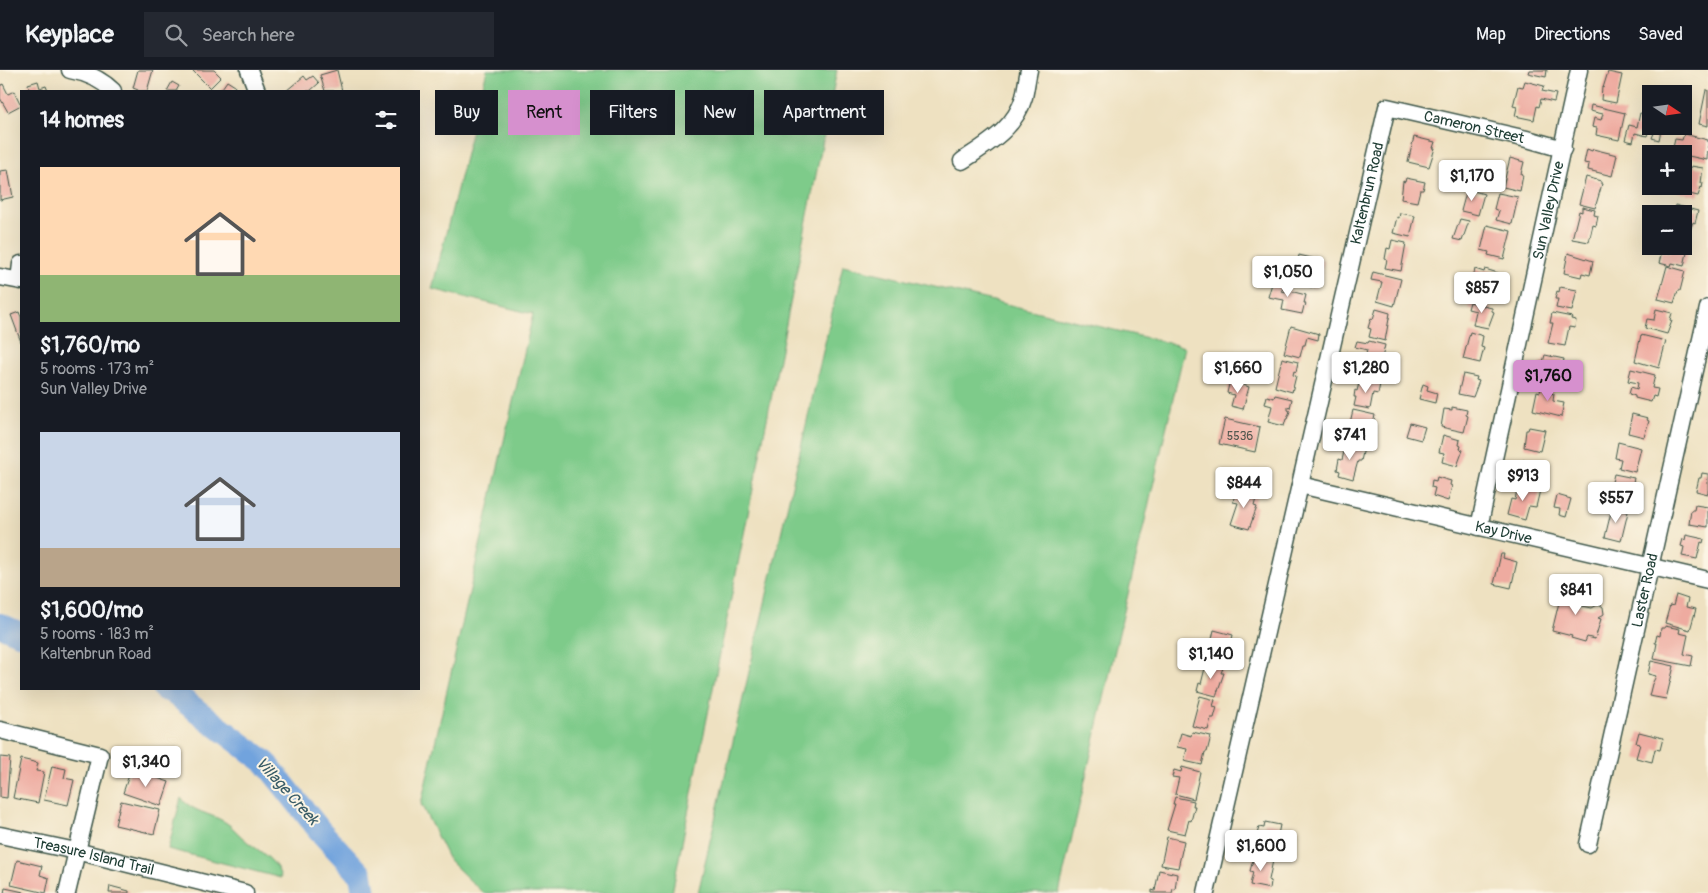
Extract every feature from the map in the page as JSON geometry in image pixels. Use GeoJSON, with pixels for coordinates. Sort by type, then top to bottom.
{"type":"FeatureCollection","features":[{"type":"Feature","properties":{"kind":"street"},"geometry":{"type":"LineString","coordinates":[[70,70],[85,72],[105,83],[112,90]]}},
{"type":"Feature","properties":{"kind":"street"},"geometry":{"type":"LineString","coordinates":[[250,70],[257,90]]}},
{"type":"Feature","properties":{"kind":"street"},"geometry":{"type":"LineString","coordinates":[[962,161],[1000,136],[1014,120],[1023,99],[1029,70]]}},
{"type":"Feature","properties":{"kind":"street","name":"Sun Valley Drive"},"geometry":{"type":"LineString","coordinates":[[1479,527],[1579,70]]}},
{"type":"Feature","properties":{"kind":"street","name":"Cameron Street"},"geometry":{"type":"LineString","coordinates":[[1387,107],[1531,140],[1562,149]]}},
{"type":"Feature","properties":{"kind":"street","name":"Kaltenbrun Road"},"geometry":{"type":"LineString","coordinates":[[1206,893],[1387,107]]}},
{"type":"Feature","properties":{"kind":"street"},"geometry":{"type":"LineString","coordinates":[[0,277],[20,281]]}},
{"type":"Feature","properties":{"kind":"street","name":"Laster Road"},"geometry":{"type":"LineString","coordinates":[[1588,844],[1708,308]]}},
{"type":"Feature","properties":{"kind":"street","name":"Kay Drive"},"geometry":{"type":"LineString","coordinates":[[1300,485],[1708,580]]}},
{"type":"Feature","properties":{"kind":"street"},"geometry":{"type":"LineString","coordinates":[[0,730],[100,755],[66,893]]}},
{"type":"Feature","properties":{"kind":"street","name":"Treasure Island Trail"},"geometry":{"type":"LineString","coordinates":[[0,835],[76,851],[245,893]]}},
{"type":"Feature","properties":{"kind":"green space"},"geometry":{"type":"Polygon","coordinates":[[[487,70],[837,70],[833,90],[764,90],[764,135],[824,135],[672,893],[483,893],[449,860],[421,804],[533,314],[432,289],[471,135],[498,135],[498,90],[482,90],[487,70]]]}},
{"type":"Feature","properties":{"kind":"green space"},"geometry":{"type":"Polygon","coordinates":[[[843,265],[1185,347],[1059,893],[698,893],[843,265]]]}},
{"type":"Feature","properties":{"kind":"green space"},"geometry":{"type":"Polygon","coordinates":[[[181,798],[190,806],[230,825],[275,865],[281,878],[168,849],[181,798]]]}},
{"type":"Feature","properties":{"kind":"building"},"geometry":{"type":"Polygon","coordinates":[[[138,70],[153,70],[147,90],[133,88],[138,70]]]}},
{"type":"Feature","properties":{"kind":"building"},"geometry":{"type":"Polygon","coordinates":[[[192,70],[214,70],[221,77],[210,88],[192,70]]]}},
{"type":"Feature","properties":{"kind":"building"},"geometry":{"type":"Polygon","coordinates":[[[337,70],[342,90],[325,90],[320,75],[337,70]]]}},
{"type":"Feature","properties":{"kind":"building"},"geometry":{"type":"Polygon","coordinates":[[[1529,70],[1547,70],[1546,77],[1528,73],[1529,70]]]}},
{"type":"Feature","properties":{"kind":"building"},"geometry":{"type":"Polygon","coordinates":[[[1608,72],[1622,75],[1616,103],[1601,100],[1602,87],[1608,72]]]}},
{"type":"Feature","properties":{"kind":"building"},"geometry":{"type":"Polygon","coordinates":[[[304,76],[307,80],[313,76],[319,83],[311,90],[287,90],[304,76]]]}},
{"type":"Feature","properties":{"kind":"building"},"geometry":{"type":"Polygon","coordinates":[[[38,81],[40,88],[46,86],[48,90],[30,90],[28,84],[38,81]]]}},
{"type":"Feature","properties":{"kind":"building"},"geometry":{"type":"Polygon","coordinates":[[[227,81],[235,86],[233,90],[221,90],[227,81]]]}},
{"type":"Feature","properties":{"kind":"building"},"geometry":{"type":"Polygon","coordinates":[[[1525,81],[1544,86],[1542,91],[1556,94],[1554,102],[1541,99],[1539,107],[1537,106],[1534,120],[1515,116],[1517,107],[1513,106],[1518,86],[1523,87],[1525,81]]]}},
{"type":"Feature","properties":{"kind":"building"},"geometry":{"type":"Polygon","coordinates":[[[172,82],[179,86],[177,90],[168,90],[172,82]]]}},
{"type":"Feature","properties":{"kind":"building"},"geometry":{"type":"Polygon","coordinates":[[[3,84],[8,94],[14,91],[20,106],[8,112],[0,98],[0,86],[3,84]]]}},
{"type":"Feature","properties":{"kind":"building"},"geometry":{"type":"Polygon","coordinates":[[[1706,90],[1708,90],[1708,126],[1699,124],[1706,90]]]}},
{"type":"Feature","properties":{"kind":"building"},"geometry":{"type":"Polygon","coordinates":[[[1591,105],[1625,113],[1619,140],[1596,135],[1597,128],[1592,127],[1594,118],[1601,120],[1603,114],[1590,111],[1591,105]]]}},
{"type":"Feature","properties":{"kind":"building"},"geometry":{"type":"Polygon","coordinates":[[[1640,113],[1642,113],[1642,135],[1635,133],[1633,142],[1625,140],[1629,125],[1637,127],[1640,113]]]}},
{"type":"Feature","properties":{"kind":"building"},"geometry":{"type":"Polygon","coordinates":[[[1653,135],[1660,135],[1659,140],[1652,138],[1653,135]]]}},
{"type":"Feature","properties":{"kind":"building"},"geometry":{"type":"Polygon","coordinates":[[[1684,135],[1688,135],[1708,140],[1707,160],[1692,157],[1692,145],[1674,145],[1675,139],[1682,140],[1684,135]]]}},
{"type":"Feature","properties":{"kind":"building"},"geometry":{"type":"Polygon","coordinates":[[[1414,137],[1435,142],[1429,167],[1408,162],[1414,137]]]}},
{"type":"Feature","properties":{"kind":"building"},"geometry":{"type":"Polygon","coordinates":[[[1587,149],[1617,155],[1612,176],[1588,170],[1589,164],[1584,163],[1587,149]]]}},
{"type":"Feature","properties":{"kind":"building"},"geometry":{"type":"Polygon","coordinates":[[[1510,158],[1524,162],[1520,191],[1503,187],[1510,158]]]}},
{"type":"Feature","properties":{"kind":"building"},"geometry":{"type":"Polygon","coordinates":[[[1692,166],[1703,168],[1701,183],[1703,183],[1698,196],[1692,195],[1692,166]]]}},
{"type":"Feature","properties":{"kind":"building"},"geometry":{"type":"Polygon","coordinates":[[[8,170],[13,197],[0,200],[0,171],[8,170]]]}},
{"type":"Feature","properties":{"kind":"building"},"geometry":{"type":"Polygon","coordinates":[[[1586,177],[1601,181],[1602,184],[1595,208],[1579,204],[1586,177]]]}},
{"type":"Feature","properties":{"kind":"building"},"geometry":{"type":"Polygon","coordinates":[[[1406,178],[1425,182],[1423,190],[1420,190],[1417,202],[1401,199],[1403,181],[1405,182],[1406,178]]]}},
{"type":"Feature","properties":{"kind":"building"},"geometry":{"type":"Polygon","coordinates":[[[1467,189],[1484,194],[1478,215],[1461,211],[1467,189]]]}},
{"type":"Feature","properties":{"kind":"building"},"geometry":{"type":"Polygon","coordinates":[[[1498,193],[1518,197],[1512,224],[1496,220],[1499,211],[1494,209],[1498,193]]]}},
{"type":"Feature","properties":{"kind":"building"},"geometry":{"type":"Polygon","coordinates":[[[1582,207],[1595,210],[1594,215],[1598,216],[1596,226],[1593,225],[1589,242],[1572,239],[1579,211],[1582,212],[1582,207]]]}},
{"type":"Feature","properties":{"kind":"building"},"geometry":{"type":"Polygon","coordinates":[[[1692,209],[1698,211],[1695,223],[1693,222],[1692,225],[1692,209]]]}},
{"type":"Feature","properties":{"kind":"building"},"geometry":{"type":"Polygon","coordinates":[[[1400,213],[1415,216],[1410,237],[1393,233],[1397,217],[1399,218],[1400,213]]]}},
{"type":"Feature","properties":{"kind":"building"},"geometry":{"type":"Polygon","coordinates":[[[1460,219],[1469,221],[1462,241],[1453,239],[1460,219]]]}},
{"type":"Feature","properties":{"kind":"building"},"geometry":{"type":"Polygon","coordinates":[[[1487,225],[1511,231],[1504,259],[1488,255],[1489,252],[1481,250],[1487,225]]]}},
{"type":"Feature","properties":{"kind":"building"},"geometry":{"type":"Polygon","coordinates":[[[1392,240],[1406,243],[1401,271],[1385,268],[1387,248],[1390,249],[1392,240]]]}},
{"type":"Feature","properties":{"kind":"building"},"geometry":{"type":"Polygon","coordinates":[[[1568,253],[1593,261],[1590,275],[1582,273],[1581,277],[1564,273],[1568,253]]]}},
{"type":"Feature","properties":{"kind":"building"},"geometry":{"type":"Polygon","coordinates":[[[1299,255],[1324,261],[1319,272],[1322,272],[1319,281],[1317,280],[1315,288],[1299,284],[1304,267],[1297,265],[1299,255]]]}},
{"type":"Feature","properties":{"kind":"building"},"geometry":{"type":"Polygon","coordinates":[[[1661,255],[1686,255],[1684,266],[1672,263],[1671,266],[1659,263],[1661,255]]]}},
{"type":"Feature","properties":{"kind":"building"},"geometry":{"type":"Polygon","coordinates":[[[1667,266],[1685,271],[1680,291],[1678,291],[1674,303],[1658,299],[1667,266]]]}},
{"type":"Feature","properties":{"kind":"building"},"geometry":{"type":"Polygon","coordinates":[[[1475,269],[1484,272],[1485,269],[1498,273],[1497,277],[1500,278],[1496,294],[1479,289],[1480,285],[1472,283],[1475,269]]]}},
{"type":"Feature","properties":{"kind":"building"},"geometry":{"type":"Polygon","coordinates":[[[1373,272],[1401,279],[1394,306],[1377,301],[1382,282],[1371,280],[1373,272]]]}},
{"type":"Feature","properties":{"kind":"building"},"geometry":{"type":"Polygon","coordinates":[[[1273,280],[1284,283],[1282,291],[1286,292],[1286,290],[1306,295],[1304,303],[1306,303],[1302,314],[1282,310],[1284,300],[1268,297],[1273,280]]]}},
{"type":"Feature","properties":{"kind":"building"},"geometry":{"type":"Polygon","coordinates":[[[1560,287],[1577,290],[1572,311],[1556,308],[1558,299],[1555,299],[1560,287]]]}},
{"type":"Feature","properties":{"kind":"building"},"geometry":{"type":"Polygon","coordinates":[[[1479,301],[1484,302],[1483,306],[1492,308],[1494,312],[1488,328],[1473,325],[1476,311],[1468,309],[1470,302],[1478,304],[1479,301]]]}},
{"type":"Feature","properties":{"kind":"building"},"geometry":{"type":"Polygon","coordinates":[[[1376,309],[1390,313],[1385,341],[1369,337],[1371,329],[1368,328],[1376,309]]]}},
{"type":"Feature","properties":{"kind":"building"},"geometry":{"type":"Polygon","coordinates":[[[1656,309],[1672,313],[1670,320],[1672,321],[1667,334],[1645,328],[1647,319],[1654,320],[1656,309]]]}},
{"type":"Feature","properties":{"kind":"building"},"geometry":{"type":"Polygon","coordinates":[[[19,312],[20,314],[20,339],[11,315],[19,312]]]}},
{"type":"Feature","properties":{"kind":"building"},"geometry":{"type":"Polygon","coordinates":[[[1552,313],[1572,317],[1571,319],[1576,320],[1575,328],[1569,327],[1565,346],[1548,343],[1553,323],[1550,323],[1552,313]]]}},
{"type":"Feature","properties":{"kind":"building"},"geometry":{"type":"Polygon","coordinates":[[[1291,326],[1319,334],[1318,340],[1307,337],[1300,357],[1284,353],[1291,326]]]}},
{"type":"Feature","properties":{"kind":"building"},"geometry":{"type":"Polygon","coordinates":[[[1470,332],[1483,336],[1481,347],[1484,348],[1480,363],[1463,359],[1470,332]]]}},
{"type":"Feature","properties":{"kind":"building"},"geometry":{"type":"Polygon","coordinates":[[[1641,335],[1666,341],[1659,368],[1635,361],[1641,335]]]}},
{"type":"Feature","properties":{"kind":"building"},"geometry":{"type":"Polygon","coordinates":[[[1357,341],[1368,343],[1369,341],[1385,345],[1378,376],[1362,372],[1367,350],[1355,347],[1357,341]]]}},
{"type":"Feature","properties":{"kind":"building"},"geometry":{"type":"Polygon","coordinates":[[[1545,355],[1564,359],[1562,369],[1558,368],[1556,380],[1540,377],[1541,362],[1543,362],[1545,355]]]}},
{"type":"Feature","properties":{"kind":"building"},"geometry":{"type":"Polygon","coordinates":[[[1282,358],[1298,362],[1296,372],[1294,371],[1293,375],[1296,376],[1292,392],[1275,387],[1282,358]]]}},
{"type":"Feature","properties":{"kind":"building"},"geometry":{"type":"Polygon","coordinates":[[[1631,369],[1655,375],[1652,388],[1658,389],[1656,397],[1653,396],[1651,402],[1635,398],[1635,396],[1629,394],[1631,387],[1637,389],[1638,383],[1628,381],[1631,369]]]}},
{"type":"Feature","properties":{"kind":"building"},"geometry":{"type":"Polygon","coordinates":[[[1463,374],[1477,377],[1476,380],[1479,381],[1473,397],[1458,394],[1463,374]]]}},
{"type":"Feature","properties":{"kind":"building"},"geometry":{"type":"Polygon","coordinates":[[[1360,379],[1380,384],[1378,394],[1373,393],[1370,409],[1354,406],[1355,390],[1357,391],[1360,379]]]}},
{"type":"Feature","properties":{"kind":"building"},"geometry":{"type":"Polygon","coordinates":[[[1230,380],[1249,387],[1243,409],[1231,406],[1234,395],[1227,393],[1230,380]]]}},
{"type":"Feature","properties":{"kind":"building"},"geometry":{"type":"Polygon","coordinates":[[[1542,383],[1553,386],[1551,393],[1554,394],[1553,401],[1564,403],[1561,417],[1533,410],[1537,391],[1540,392],[1542,383]]]}},
{"type":"Feature","properties":{"kind":"building"},"geometry":{"type":"Polygon","coordinates":[[[1423,384],[1428,386],[1427,390],[1437,393],[1435,403],[1419,399],[1423,384]]]}},
{"type":"Feature","properties":{"kind":"building"},"geometry":{"type":"Polygon","coordinates":[[[1275,395],[1292,399],[1290,408],[1288,407],[1290,411],[1284,426],[1268,422],[1272,406],[1265,404],[1267,396],[1274,398],[1275,395]]]}},
{"type":"Feature","properties":{"kind":"building"},"geometry":{"type":"Polygon","coordinates":[[[1452,407],[1467,410],[1466,415],[1468,416],[1464,432],[1441,427],[1444,409],[1452,410],[1452,407]]]}},
{"type":"Feature","properties":{"kind":"building"},"geometry":{"type":"Polygon","coordinates":[[[1353,410],[1375,415],[1371,435],[1375,436],[1372,446],[1346,440],[1353,410]]]}},
{"type":"Feature","properties":{"kind":"building"},"geometry":{"type":"Polygon","coordinates":[[[1632,414],[1648,418],[1647,420],[1649,421],[1644,437],[1628,433],[1632,414]]]}},
{"type":"Feature","properties":{"kind":"building"},"geometry":{"type":"Polygon","coordinates":[[[1225,419],[1260,427],[1255,452],[1219,444],[1225,419]]]}},
{"type":"Feature","properties":{"kind":"building"},"geometry":{"type":"Polygon","coordinates":[[[1410,423],[1425,427],[1421,440],[1406,436],[1410,423]]]}},
{"type":"Feature","properties":{"kind":"building"},"geometry":{"type":"Polygon","coordinates":[[[1529,427],[1545,430],[1540,451],[1524,447],[1526,430],[1529,427]]]}},
{"type":"Feature","properties":{"kind":"building"},"geometry":{"type":"Polygon","coordinates":[[[1443,435],[1460,440],[1460,449],[1463,450],[1457,466],[1442,462],[1444,453],[1439,452],[1443,435]]]}},
{"type":"Feature","properties":{"kind":"building"},"geometry":{"type":"Polygon","coordinates":[[[1618,442],[1641,448],[1635,472],[1619,468],[1621,459],[1615,458],[1618,442]]]}},
{"type":"Feature","properties":{"kind":"building"},"geometry":{"type":"Polygon","coordinates":[[[1346,443],[1364,448],[1361,461],[1358,461],[1353,479],[1339,475],[1340,471],[1337,470],[1339,459],[1342,460],[1346,443]]]}},
{"type":"Feature","properties":{"kind":"building"},"geometry":{"type":"Polygon","coordinates":[[[1523,460],[1545,468],[1543,477],[1536,476],[1536,485],[1517,480],[1523,460]]]}},
{"type":"Feature","properties":{"kind":"building"},"geometry":{"type":"Polygon","coordinates":[[[1702,473],[1708,474],[1708,494],[1696,491],[1702,473]]]}},
{"type":"Feature","properties":{"kind":"building"},"geometry":{"type":"Polygon","coordinates":[[[1614,474],[1634,478],[1631,491],[1634,491],[1628,506],[1612,503],[1615,487],[1611,486],[1614,474]]]}},
{"type":"Feature","properties":{"kind":"building"},"geometry":{"type":"Polygon","coordinates":[[[1437,477],[1451,481],[1450,485],[1452,486],[1448,501],[1433,496],[1435,488],[1431,487],[1432,480],[1436,481],[1437,477]]]}},
{"type":"Feature","properties":{"kind":"building"},"geometry":{"type":"Polygon","coordinates":[[[1518,485],[1540,490],[1536,507],[1529,506],[1525,520],[1507,515],[1511,499],[1515,500],[1518,485]]]}},
{"type":"Feature","properties":{"kind":"building"},"geometry":{"type":"Polygon","coordinates":[[[1236,489],[1257,495],[1254,506],[1257,507],[1249,529],[1231,524],[1238,503],[1233,502],[1236,489]]]}},
{"type":"Feature","properties":{"kind":"building"},"geometry":{"type":"Polygon","coordinates":[[[1557,495],[1571,499],[1566,517],[1559,515],[1560,509],[1554,508],[1557,495]]]}},
{"type":"Feature","properties":{"kind":"building"},"geometry":{"type":"Polygon","coordinates":[[[1695,505],[1708,507],[1708,527],[1689,524],[1691,510],[1694,510],[1695,505]]]}},
{"type":"Feature","properties":{"kind":"building"},"geometry":{"type":"Polygon","coordinates":[[[1612,508],[1628,512],[1621,541],[1605,537],[1612,508]]]}},
{"type":"Feature","properties":{"kind":"building"},"geometry":{"type":"Polygon","coordinates":[[[1686,535],[1704,539],[1703,543],[1701,542],[1697,559],[1682,556],[1684,547],[1681,546],[1686,535]]]}},
{"type":"Feature","properties":{"kind":"building"},"geometry":{"type":"Polygon","coordinates":[[[1501,554],[1504,554],[1503,558],[1517,562],[1511,588],[1494,584],[1501,554]]]}},
{"type":"Feature","properties":{"kind":"building"},"geometry":{"type":"Polygon","coordinates":[[[1564,582],[1578,585],[1573,604],[1592,608],[1599,604],[1603,607],[1604,614],[1598,618],[1601,619],[1595,639],[1587,637],[1585,642],[1571,638],[1572,636],[1552,631],[1564,582]]]}},
{"type":"Feature","properties":{"kind":"building"},"geometry":{"type":"Polygon","coordinates":[[[1676,595],[1688,599],[1686,607],[1696,609],[1690,630],[1665,623],[1670,605],[1673,606],[1676,595]]]}},
{"type":"Feature","properties":{"kind":"building"},"geometry":{"type":"Polygon","coordinates":[[[1665,626],[1680,629],[1679,633],[1688,635],[1684,654],[1693,656],[1691,666],[1654,659],[1657,635],[1660,636],[1661,628],[1665,628],[1665,626]]]}},
{"type":"Feature","properties":{"kind":"building"},"geometry":{"type":"Polygon","coordinates":[[[1214,630],[1233,635],[1224,661],[1208,657],[1214,630]]]}},
{"type":"Feature","properties":{"kind":"building"},"geometry":{"type":"Polygon","coordinates":[[[1651,661],[1674,666],[1666,699],[1649,696],[1656,676],[1648,674],[1651,661]]]}},
{"type":"Feature","properties":{"kind":"building"},"geometry":{"type":"Polygon","coordinates":[[[1206,664],[1223,668],[1221,673],[1224,673],[1216,696],[1197,691],[1199,683],[1201,684],[1206,664]]]}},
{"type":"Feature","properties":{"kind":"building"},"geometry":{"type":"Polygon","coordinates":[[[1200,696],[1215,700],[1213,706],[1217,707],[1214,718],[1211,718],[1208,730],[1192,726],[1200,696]]]}},
{"type":"Feature","properties":{"kind":"building"},"geometry":{"type":"Polygon","coordinates":[[[1192,732],[1211,736],[1202,765],[1184,761],[1187,749],[1177,747],[1181,733],[1191,736],[1192,732]]]}},
{"type":"Feature","properties":{"kind":"building"},"geometry":{"type":"Polygon","coordinates":[[[1639,732],[1663,738],[1660,750],[1655,749],[1652,762],[1636,758],[1640,744],[1636,743],[1639,732]]]}},
{"type":"Feature","properties":{"kind":"building"},"geometry":{"type":"Polygon","coordinates":[[[0,757],[10,758],[7,798],[0,797],[0,757]]]}},
{"type":"Feature","properties":{"kind":"building"},"geometry":{"type":"Polygon","coordinates":[[[21,759],[38,763],[36,771],[44,772],[38,803],[13,798],[21,759]]]}},
{"type":"Feature","properties":{"kind":"building"},"geometry":{"type":"Polygon","coordinates":[[[52,766],[66,769],[64,778],[74,780],[68,805],[44,800],[52,766]]]}},
{"type":"Feature","properties":{"kind":"building"},"geometry":{"type":"Polygon","coordinates":[[[1182,767],[1200,772],[1194,799],[1175,794],[1179,778],[1172,777],[1174,770],[1181,772],[1182,767]]]}},
{"type":"Feature","properties":{"kind":"building"},"geometry":{"type":"Polygon","coordinates":[[[131,769],[169,782],[161,806],[123,793],[131,769]]]}},
{"type":"Feature","properties":{"kind":"building"},"geometry":{"type":"Polygon","coordinates":[[[1175,797],[1194,801],[1193,806],[1195,806],[1191,821],[1189,820],[1185,834],[1167,830],[1175,804],[1173,804],[1175,797]]]}},
{"type":"Feature","properties":{"kind":"building"},"geometry":{"type":"Polygon","coordinates":[[[121,801],[160,810],[154,834],[115,825],[121,801]]]}},
{"type":"Feature","properties":{"kind":"building"},"geometry":{"type":"Polygon","coordinates":[[[1265,822],[1280,825],[1274,854],[1253,849],[1259,827],[1264,828],[1265,822]]]}},
{"type":"Feature","properties":{"kind":"building"},"geometry":{"type":"Polygon","coordinates":[[[1167,837],[1184,841],[1178,868],[1161,865],[1167,837]]]}},
{"type":"Feature","properties":{"kind":"building"},"geometry":{"type":"Polygon","coordinates":[[[1254,856],[1273,860],[1269,880],[1271,881],[1270,889],[1250,885],[1253,872],[1250,871],[1254,856]]]}},
{"type":"Feature","properties":{"kind":"building"},"geometry":{"type":"Polygon","coordinates":[[[17,860],[42,866],[40,875],[49,878],[46,893],[11,885],[17,860]]]}},
{"type":"Feature","properties":{"kind":"building"},"geometry":{"type":"Polygon","coordinates":[[[1159,870],[1177,874],[1175,890],[1173,889],[1172,893],[1152,893],[1152,890],[1155,891],[1159,870]]]}},
{"type":"Feature","properties":{"kind":"building"},"geometry":{"type":"Polygon","coordinates":[[[110,886],[129,891],[129,893],[109,893],[110,886]]]}},
{"type":"Feature","properties":{"kind":"building"},"geometry":{"type":"Polygon","coordinates":[[[5,888],[24,892],[24,893],[4,893],[5,888]]]}},
{"type":"Feature","properties":{"kind":"waterway","name":"Village Creek"},"geometry":{"type":"LineString","coordinates":[[0,625],[20,634]]}},
{"type":"Feature","properties":{"kind":"waterway","name":"Village Creek"},"geometry":{"type":"LineString","coordinates":[[168,690],[266,763],[321,832],[361,875],[364,893]]}}]}
